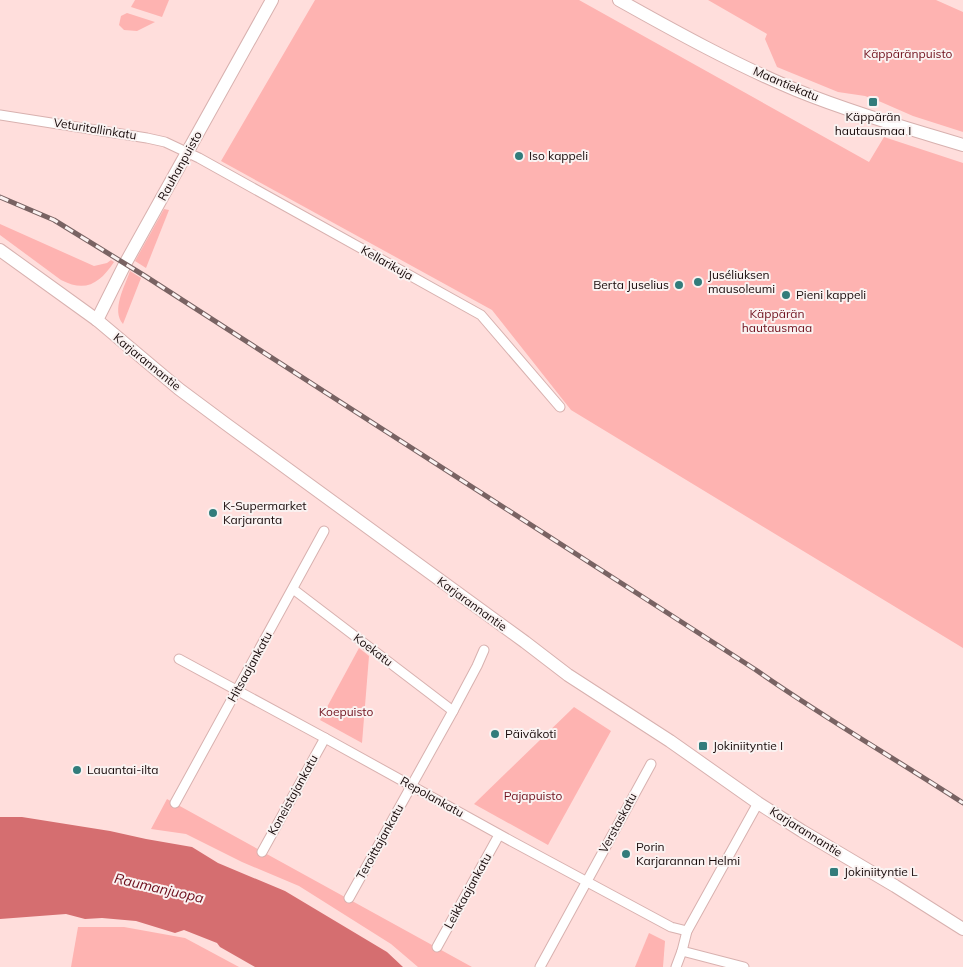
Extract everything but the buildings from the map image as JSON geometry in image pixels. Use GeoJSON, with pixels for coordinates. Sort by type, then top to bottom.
{"type":"FeatureCollection","features":[{"type":"Feature","properties":{"kind":"main road","name":"Rauhanpuisto"},"geometry":{"type":"LineString","coordinates":[[97,320],[125,264],[274,0]]}},
{"type":"Feature","properties":{"kind":"main road","name":"Maantiekatu"},"geometry":{"type":"LineString","coordinates":[[620,0],[702,44],[797,90],[882,120],[963,145]]}},
{"type":"Feature","properties":{"kind":"main road","name":"Karjarannantie"},"geometry":{"type":"LineString","coordinates":[[0,250],[97,320],[179,389],[568,675],[670,741],[802,831],[963,929]]}},
{"type":"Feature","properties":{"kind":"street","name":"Veturitallinkatu"},"geometry":{"type":"LineString","coordinates":[[0,115],[147,138],[165,142],[188,152]]}},
{"type":"Feature","properties":{"kind":"street","name":"Kellarikuja"},"geometry":{"type":"LineString","coordinates":[[188,152],[481,315],[560,407]]}},
{"type":"Feature","properties":{"kind":"street","name":"Hitsaajankatu"},"geometry":{"type":"LineString","coordinates":[[175,803],[324,531]]}},
{"type":"Feature","properties":{"kind":"street","name":"Koekatu"},"geometry":{"type":"LineString","coordinates":[[293,589],[453,710]]}},
{"type":"Feature","properties":{"kind":"street"},"geometry":{"type":"LineString","coordinates":[[411,785],[484,650]]}},
{"type":"Feature","properties":{"kind":"street","name":"Repolankatu"},"geometry":{"type":"LineString","coordinates":[[179,659],[586,882],[671,927],[686,931]]}},
{"type":"Feature","properties":{"kind":"street","name":"Koneistajankatu"},"geometry":{"type":"LineString","coordinates":[[262,852],[325,738]]}},
{"type":"Feature","properties":{"kind":"street","name":"Verstaskatu"},"geometry":{"type":"LineString","coordinates":[[540,967],[651,764]]}},
{"type":"Feature","properties":{"kind":"street","name":"Teroittajankatu"},"geometry":{"type":"LineString","coordinates":[[349,898],[411,785]]}},
{"type":"Feature","properties":{"kind":"street"},"geometry":{"type":"LineString","coordinates":[[676,967],[686,931],[758,802]]}},
{"type":"Feature","properties":{"kind":"street","name":"Leikkaajankatu"},"geometry":{"type":"LineString","coordinates":[[437,947],[500,835]]}},
{"type":"Feature","properties":{"kind":"street"},"geometry":{"type":"LineString","coordinates":[[682,951],[744,967]]}},
{"type":"Feature","properties":{"kind":"green space"},"geometry":{"type":"Polygon","coordinates":[[[135,0],[169,0],[162,17],[131,7],[135,0]]]}},
{"type":"Feature","properties":{"kind":"green space","name":"Käppärän hautausmaa"},"geometry":{"type":"Polygon","coordinates":[[[315,0],[579,0],[869,162],[884,137],[963,163],[963,648],[571,410],[492,310],[221,161],[315,0]]]}},
{"type":"Feature","properties":{"kind":"green space","name":"Käppäränpuisto"},"geometry":{"type":"Polygon","coordinates":[[[708,0],[936,0],[963,12],[963,132],[913,116],[865,96],[838,92],[777,67],[765,39],[767,34],[708,0]]]}},
{"type":"Feature","properties":{"kind":"green space"},"geometry":{"type":"Polygon","coordinates":[[[127,13],[155,22],[137,31],[124,30],[119,25],[121,16],[127,13]]]}},
{"type":"Feature","properties":{"kind":"green space"},"geometry":{"type":"Polygon","coordinates":[[[164,209],[169,210],[146,268],[135,261],[164,209]]]}},
{"type":"Feature","properties":{"kind":"green space"},"geometry":{"type":"Polygon","coordinates":[[[0,224],[94,266],[111,260],[114,262],[103,276],[92,284],[78,286],[70,284],[61,280],[0,235],[0,224]]]}},
{"type":"Feature","properties":{"kind":"green space"},"geometry":{"type":"Polygon","coordinates":[[[130,271],[141,278],[123,324],[118,312],[122,291],[130,271]]]}},
{"type":"Feature","properties":{"kind":"green space","name":"Koepuisto"},"geometry":{"type":"Polygon","coordinates":[[[359,648],[369,656],[362,743],[320,720],[359,648]]]}},
{"type":"Feature","properties":{"kind":"green space","name":"Pajapuisto"},"geometry":{"type":"Polygon","coordinates":[[[574,707],[611,731],[548,845],[474,804],[574,707]]]}},
{"type":"Feature","properties":{"kind":"green space"},"geometry":{"type":"Polygon","coordinates":[[[167,799],[472,967],[418,967],[391,944],[299,886],[242,862],[186,834],[151,829],[167,799]]]}},
{"type":"Feature","properties":{"kind":"green space"},"geometry":{"type":"Polygon","coordinates":[[[78,927],[124,927],[185,938],[239,967],[71,967],[78,927]]]}},
{"type":"Feature","properties":{"kind":"green space"},"geometry":{"type":"Polygon","coordinates":[[[649,933],[665,941],[663,967],[635,967],[649,933]]]}},
{"type":"Feature","properties":{"kind":"water","name":"Raumanjuopa"},"geometry":{"type":"Polygon","coordinates":[[[0,817],[22,817],[110,831],[192,847],[218,863],[285,891],[387,952],[403,967],[255,967],[220,947],[217,943],[184,930],[175,933],[136,921],[102,918],[85,919],[66,914],[0,919],[0,817]]]}},
{"type":"Feature","properties":{"kind":"railway"},"geometry":{"type":"LineString","coordinates":[[0,197],[54,220],[145,276],[963,803]]}},
{"type":"Feature","properties":{"kind":"place","name":"Käppärän hautausmaa I"},"geometry":{"type":"Point","coordinates":[873,102]}},
{"type":"Feature","properties":{"kind":"place","name":"Iso kappeli"},"geometry":{"type":"Point","coordinates":[519,156]}},
{"type":"Feature","properties":{"kind":"place","name":"Juséliuksen mausoleumi"},"geometry":{"type":"Point","coordinates":[698,282]}},
{"type":"Feature","properties":{"kind":"place","name":"Berta Juselius"},"geometry":{"type":"Point","coordinates":[679,285]}},
{"type":"Feature","properties":{"kind":"place","name":"Pieni kappeli"},"geometry":{"type":"Point","coordinates":[786,295]}},
{"type":"Feature","properties":{"kind":"place","name":"K-Supermarket Karjaranta"},"geometry":{"type":"Point","coordinates":[213,513]}},
{"type":"Feature","properties":{"kind":"place","name":"Päiväkoti"},"geometry":{"type":"Point","coordinates":[495,734]}},
{"type":"Feature","properties":{"kind":"place","name":"Jokiniityntie I"},"geometry":{"type":"Point","coordinates":[703,746]}},
{"type":"Feature","properties":{"kind":"place","name":"Lauantai-ilta"},"geometry":{"type":"Point","coordinates":[77,770]}},
{"type":"Feature","properties":{"kind":"place","name":"Porin Karjarannan Helmi"},"geometry":{"type":"Point","coordinates":[626,854]}},
{"type":"Feature","properties":{"kind":"place","name":"Jokiniityntie L"},"geometry":{"type":"Point","coordinates":[834,872]}}]}
